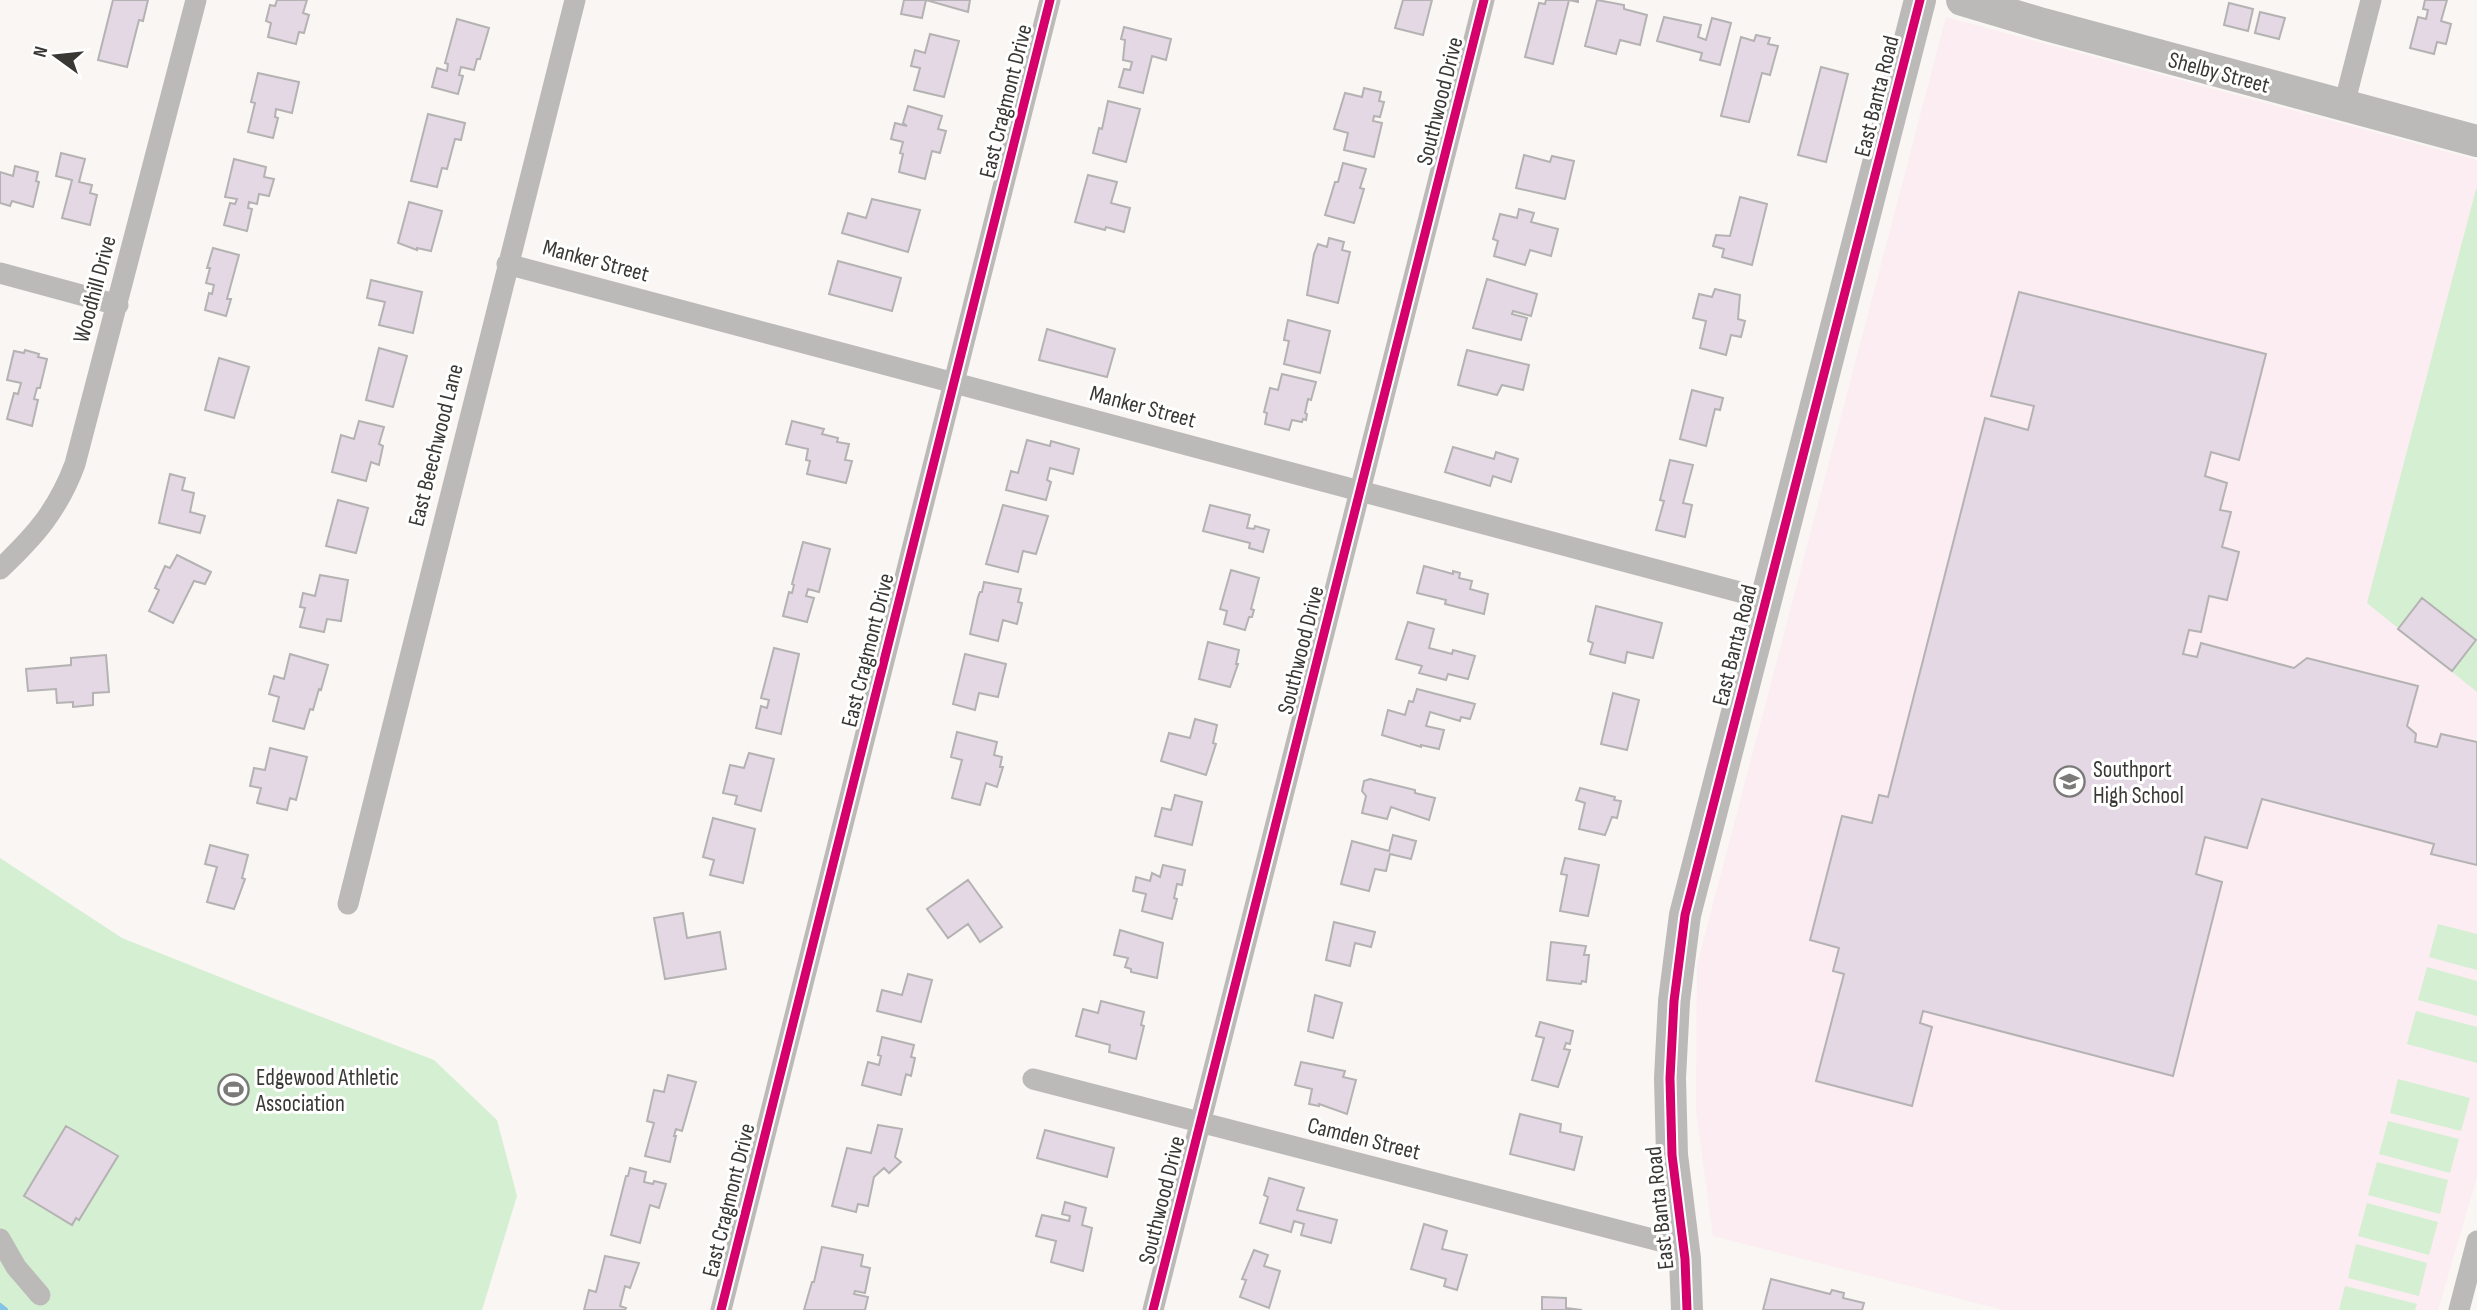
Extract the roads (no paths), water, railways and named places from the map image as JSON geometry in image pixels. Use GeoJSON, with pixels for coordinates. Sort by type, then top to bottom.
{"type":"FeatureCollection","features":[{"type":"Feature","properties":{"kind":"street","name":"Woodhill Drive"},"geometry":{"type":"LineString","coordinates":[[0,569],[37,533],[64,492],[78,454],[196,0]]}},
{"type":"Feature","properties":{"kind":"street","name":"East Beechwood Lane"},"geometry":{"type":"LineString","coordinates":[[348,904],[575,0]]}},
{"type":"Feature","properties":{"kind":"street","name":"East Cragmont Drive"},"geometry":{"type":"LineString","coordinates":[[721,1310],[1050,0]]}},
{"type":"Feature","properties":{"kind":"street","name":"Southwood Drive"},"geometry":{"type":"LineString","coordinates":[[1153,1310],[1484,0]]}},
{"type":"Feature","properties":{"kind":"street","name":"East Banta Road"},"geometry":{"type":"LineString","coordinates":[[1687,1310],[1670,1116],[1671,1039],[1685,915],[1920,0]]}},
{"type":"Feature","properties":{"kind":"street","name":"Shelby Street"},"geometry":{"type":"LineString","coordinates":[[1962,0],[2477,141]]}},
{"type":"Feature","properties":{"kind":"street"},"geometry":{"type":"LineString","coordinates":[[2344,105],[2371,0]]}},
{"type":"Feature","properties":{"kind":"street","name":"Manker Street"},"geometry":{"type":"LineString","coordinates":[[507,264],[1766,600]]}},
{"type":"Feature","properties":{"kind":"street"},"geometry":{"type":"LineString","coordinates":[[0,273],[118,305]]}},
{"type":"Feature","properties":{"kind":"street","name":"Camden Street"},"geometry":{"type":"LineString","coordinates":[[1033,1079],[1683,1247]]}},
{"type":"Feature","properties":{"kind":"street"},"geometry":{"type":"LineString","coordinates":[[0,1239],[16,1267],[40,1295]]}},
{"type":"Feature","properties":{"kind":"street"},"geometry":{"type":"LineString","coordinates":[[2459,1310],[2477,1241]]}},
{"type":"Feature","properties":{"kind":"waterway"},"geometry":{"type":"LineString","coordinates":[[0,1306],[5,1310]]}},
{"type":"Feature","properties":{"kind":"place","name":"Southport High School"},"geometry":{"type":"Point","coordinates":[2070,782]}},
{"type":"Feature","properties":{"kind":"place","name":"Edgewood Athletic Association"},"geometry":{"type":"Point","coordinates":[233,1090]}}]}
